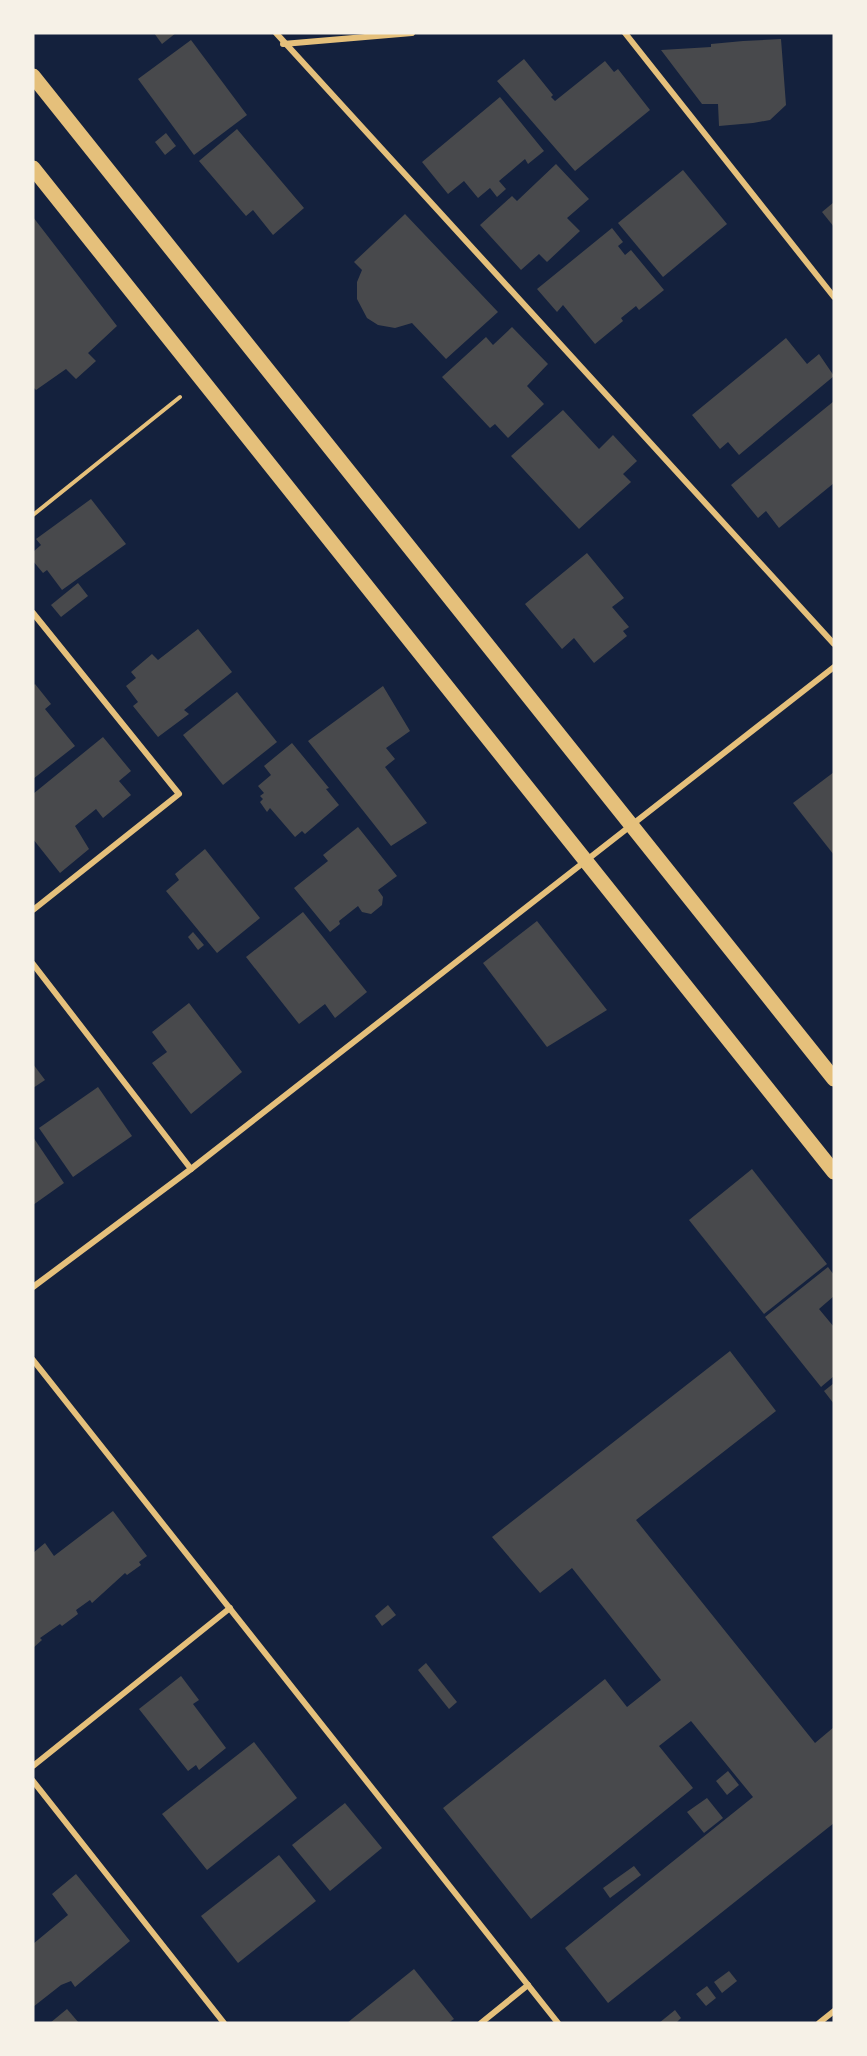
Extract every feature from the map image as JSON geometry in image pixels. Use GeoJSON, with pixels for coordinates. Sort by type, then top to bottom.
{"type":"FeatureCollection","features":[{"type":"Feature","properties":{"kind":"main road"},"geometry":{"type":"LineString","coordinates":[[33,76],[834,1079]]}},
{"type":"Feature","properties":{"kind":"main road"},"geometry":{"type":"LineString","coordinates":[[33,168],[834,1172]]}},
{"type":"Feature","properties":{"kind":"street"},"geometry":{"type":"LineString","coordinates":[[276,33],[283,44],[834,645]]}},
{"type":"Feature","properties":{"kind":"street"},"geometry":{"type":"LineString","coordinates":[[283,44],[412,33]]}},
{"type":"Feature","properties":{"kind":"street"},"geometry":{"type":"LineString","coordinates":[[625,33],[834,297]]}},
{"type":"Feature","properties":{"kind":"street"},"geometry":{"type":"LineString","coordinates":[[33,613],[179,794],[33,910]]}},
{"type":"Feature","properties":{"kind":"street"},"geometry":{"type":"LineString","coordinates":[[33,1287],[191,1169],[834,667]]}},
{"type":"Feature","properties":{"kind":"street"},"geometry":{"type":"LineString","coordinates":[[33,964],[191,1169]]}},
{"type":"Feature","properties":{"kind":"street"},"geometry":{"type":"LineString","coordinates":[[33,1360],[558,2023]]}},
{"type":"Feature","properties":{"kind":"street"},"geometry":{"type":"LineString","coordinates":[[33,1766],[230,1608]]}},
{"type":"Feature","properties":{"kind":"street"},"geometry":{"type":"LineString","coordinates":[[33,1781],[224,2023]]}},
{"type":"Feature","properties":{"kind":"street"},"geometry":{"type":"LineString","coordinates":[[481,2023],[528,1985]]}},
{"type":"Feature","properties":{"kind":"street"},"geometry":{"type":"LineString","coordinates":[[819,2023],[834,2011]]}},
{"type":"Feature","properties":{"kind":"path"},"geometry":{"type":"LineString","coordinates":[[33,515],[203,379]]}},
{"type":"Feature","properties":{"kind":"building"},"geometry":{"type":"Polygon","coordinates":[[[154,33],[176,33],[162,44],[154,33]]]}},
{"type":"Feature","properties":{"kind":"building"},"geometry":{"type":"Polygon","coordinates":[[[781,39],[786,105],[770,120],[753,123],[719,126],[718,104],[702,104],[661,50],[711,47],[711,44],[781,39]]]}},
{"type":"Feature","properties":{"kind":"building"},"geometry":{"type":"Polygon","coordinates":[[[191,40],[247,115],[194,155],[138,79],[191,40]]]}},
{"type":"Feature","properties":{"kind":"building"},"geometry":{"type":"Polygon","coordinates":[[[524,59],[553,95],[551,97],[555,101],[605,61],[614,72],[618,69],[650,110],[575,171],[497,81],[524,59]]]}},
{"type":"Feature","properties":{"kind":"building"},"geometry":{"type":"Polygon","coordinates":[[[500,97],[544,151],[528,164],[525,159],[499,181],[506,189],[497,197],[490,188],[478,198],[464,181],[448,194],[422,162],[500,97]]]}},
{"type":"Feature","properties":{"kind":"building"},"geometry":{"type":"Polygon","coordinates":[[[237,129],[304,208],[273,235],[253,210],[246,216],[199,161],[237,129]]]}},
{"type":"Feature","properties":{"kind":"building"},"geometry":{"type":"Polygon","coordinates":[[[166,133],[176,146],[165,155],[155,142],[166,133]]]}},
{"type":"Feature","properties":{"kind":"building"},"geometry":{"type":"Polygon","coordinates":[[[556,164],[589,199],[567,218],[580,231],[547,262],[539,254],[521,270],[480,225],[512,196],[517,201],[556,164]]]}},
{"type":"Feature","properties":{"kind":"building"},"geometry":{"type":"Polygon","coordinates":[[[683,170],[727,224],[663,277],[618,223],[683,170]]]}},
{"type":"Feature","properties":{"kind":"building"},"geometry":{"type":"Polygon","coordinates":[[[834,202],[834,227],[822,212],[834,202]]]}},
{"type":"Feature","properties":{"kind":"building"},"geometry":{"type":"Polygon","coordinates":[[[405,214],[498,312],[446,359],[412,323],[395,328],[378,325],[367,318],[357,299],[357,282],[362,270],[354,262],[405,214]]]}},
{"type":"Feature","properties":{"kind":"building"},"geometry":{"type":"Polygon","coordinates":[[[33,217],[117,326],[88,353],[96,361],[76,379],[66,369],[36,390],[33,387],[33,217]]]}},
{"type":"Feature","properties":{"kind":"building"},"geometry":{"type":"Polygon","coordinates":[[[612,228],[623,242],[618,246],[625,255],[631,250],[664,290],[639,310],[636,306],[621,318],[623,321],[595,344],[563,305],[557,312],[537,289],[612,228]]]}},
{"type":"Feature","properties":{"kind":"building"},"geometry":{"type":"Polygon","coordinates":[[[512,327],[548,364],[527,386],[544,404],[508,438],[495,424],[490,428],[442,377],[486,337],[493,345],[512,327]]]}},
{"type":"Feature","properties":{"kind":"building"},"geometry":{"type":"Polygon","coordinates":[[[786,338],[807,364],[819,354],[834,376],[739,455],[728,442],[720,449],[692,415],[786,338]]]}},
{"type":"Feature","properties":{"kind":"building"},"geometry":{"type":"Polygon","coordinates":[[[834,401],[834,483],[779,528],[766,511],[758,518],[731,485],[834,401]]]}},
{"type":"Feature","properties":{"kind":"building"},"geometry":{"type":"Polygon","coordinates":[[[563,410],[599,449],[613,435],[637,461],[623,474],[631,482],[579,529],[511,456],[563,410]]]}},
{"type":"Feature","properties":{"kind":"building"},"geometry":{"type":"Polygon","coordinates":[[[91,499],[126,544],[62,590],[47,570],[43,573],[33,561],[33,552],[41,545],[36,539],[91,499]]]}},
{"type":"Feature","properties":{"kind":"building"},"geometry":{"type":"Polygon","coordinates":[[[587,553],[624,598],[612,607],[629,627],[623,631],[627,636],[594,663],[574,638],[562,649],[525,604],[587,553]]]}},
{"type":"Feature","properties":{"kind":"building"},"geometry":{"type":"Polygon","coordinates":[[[78,583],[88,596],[61,617],[51,605],[78,583]]]}},
{"type":"Feature","properties":{"kind":"building"},"geometry":{"type":"Polygon","coordinates":[[[198,629],[232,672],[184,710],[189,714],[158,737],[133,706],[138,702],[126,686],[136,678],[131,672],[152,654],[158,660],[198,629]]]}},
{"type":"Feature","properties":{"kind":"building"},"geometry":{"type":"Polygon","coordinates":[[[35,684],[51,704],[45,709],[75,746],[33,779],[33,686],[35,684]]]}},
{"type":"Feature","properties":{"kind":"building"},"geometry":{"type":"Polygon","coordinates":[[[383,686],[410,731],[386,748],[395,759],[385,767],[427,823],[391,846],[308,741],[383,686]]]}},
{"type":"Feature","properties":{"kind":"building"},"geometry":{"type":"Polygon","coordinates":[[[237,692],[277,742],[223,785],[183,735],[237,692]]]}},
{"type":"Feature","properties":{"kind":"building"},"geometry":{"type":"Polygon","coordinates":[[[103,737],[131,771],[119,781],[131,795],[103,818],[96,809],[75,826],[89,849],[60,873],[33,839],[33,794],[103,737]]]}},
{"type":"Feature","properties":{"kind":"building"},"geometry":{"type":"Polygon","coordinates":[[[292,743],[329,788],[326,789],[339,805],[305,834],[302,831],[295,837],[270,808],[267,812],[260,802],[263,799],[260,796],[264,793],[258,786],[271,775],[264,766],[292,743]]]}},
{"type":"Feature","properties":{"kind":"building"},"geometry":{"type":"Polygon","coordinates":[[[834,772],[834,855],[793,803],[834,772]]]}},
{"type":"Feature","properties":{"kind":"building"},"geometry":{"type":"Polygon","coordinates":[[[358,827],[397,876],[378,890],[383,897],[382,905],[371,914],[362,912],[358,906],[339,921],[340,924],[330,932],[294,888],[328,861],[323,855],[358,827]]]}},
{"type":"Feature","properties":{"kind":"building"},"geometry":{"type":"Polygon","coordinates":[[[205,849],[260,918],[217,953],[166,891],[179,880],[175,874],[205,849]]]}},
{"type":"Feature","properties":{"kind":"building"},"geometry":{"type":"Polygon","coordinates":[[[303,912],[367,992],[335,1018],[325,1004],[299,1024],[246,957],[303,912]]]}},
{"type":"Feature","properties":{"kind":"building"},"geometry":{"type":"Polygon","coordinates":[[[537,921],[607,1010],[547,1047],[483,963],[537,921]]]}},
{"type":"Feature","properties":{"kind":"building"},"geometry":{"type":"Polygon","coordinates":[[[193,932],[204,945],[198,950],[188,937],[193,932]]]}},
{"type":"Feature","properties":{"kind":"building"},"geometry":{"type":"Polygon","coordinates":[[[189,1003],[242,1072],[191,1114],[152,1063],[167,1052],[152,1032],[189,1003]]]}},
{"type":"Feature","properties":{"kind":"building"},"geometry":{"type":"Polygon","coordinates":[[[33,1064],[45,1080],[33,1088],[33,1064]]]}},
{"type":"Feature","properties":{"kind":"building"},"geometry":{"type":"Polygon","coordinates":[[[98,1087],[132,1136],[73,1177],[39,1128],[98,1087]]]}},
{"type":"Feature","properties":{"kind":"building"},"geometry":{"type":"Polygon","coordinates":[[[33,1137],[64,1183],[33,1205],[33,1137]]]}},
{"type":"Feature","properties":{"kind":"building"},"geometry":{"type":"Polygon","coordinates":[[[752,1169],[827,1264],[764,1314],[689,1220],[752,1169]]]}},
{"type":"Feature","properties":{"kind":"building"},"geometry":{"type":"Polygon","coordinates":[[[828,1267],[834,1275],[834,1296],[819,1309],[834,1327],[834,1376],[821,1387],[765,1317],[828,1267]]]}},
{"type":"Feature","properties":{"kind":"building"},"geometry":{"type":"Polygon","coordinates":[[[730,1351],[776,1411],[636,1520],[815,1743],[834,1727],[834,1823],[608,2003],[565,1948],[753,1797],[691,1721],[659,1746],[693,1788],[531,1919],[443,1808],[605,1679],[627,1707],[661,1680],[572,1568],[540,1593],[492,1537],[730,1351]]]}},
{"type":"Feature","properties":{"kind":"building"},"geometry":{"type":"Polygon","coordinates":[[[834,1383],[834,1404],[824,1391],[834,1383]]]}},
{"type":"Feature","properties":{"kind":"building"},"geometry":{"type":"Polygon","coordinates":[[[113,1511],[147,1556],[139,1562],[141,1565],[127,1575],[125,1573],[92,1603],[90,1600],[76,1610],[78,1614],[40,1638],[42,1640],[33,1648],[33,1553],[45,1543],[54,1556],[113,1511]]]}},
{"type":"Feature","properties":{"kind":"building"},"geometry":{"type":"Polygon","coordinates":[[[388,1605],[396,1615],[382,1626],[375,1616],[388,1605]]]}},
{"type":"Feature","properties":{"kind":"building"},"geometry":{"type":"Polygon","coordinates":[[[426,1663],[457,1702],[449,1709],[418,1670],[426,1663]]]}},
{"type":"Feature","properties":{"kind":"building"},"geometry":{"type":"Polygon","coordinates":[[[181,1676],[199,1700],[193,1704],[226,1748],[199,1770],[196,1765],[188,1771],[139,1709],[181,1676]]]}},
{"type":"Feature","properties":{"kind":"building"},"geometry":{"type":"Polygon","coordinates":[[[254,1742],[297,1798],[207,1870],[162,1814],[254,1742]]]}},
{"type":"Feature","properties":{"kind":"building"},"geometry":{"type":"Polygon","coordinates":[[[728,1771],[739,1785],[727,1795],[716,1781],[728,1771]]]}},
{"type":"Feature","properties":{"kind":"building"},"geometry":{"type":"Polygon","coordinates":[[[707,1798],[723,1818],[704,1833],[687,1812],[707,1798]]]}},
{"type":"Feature","properties":{"kind":"building"},"geometry":{"type":"Polygon","coordinates":[[[345,1803],[382,1848],[330,1891],[292,1845],[345,1803]]]}},
{"type":"Feature","properties":{"kind":"building"},"geometry":{"type":"Polygon","coordinates":[[[279,1855],[316,1901],[238,1963],[201,1916],[279,1855]]]}},
{"type":"Feature","properties":{"kind":"building"},"geometry":{"type":"Polygon","coordinates":[[[634,1866],[641,1875],[610,1898],[603,1888],[634,1866]]]}},
{"type":"Feature","properties":{"kind":"building"},"geometry":{"type":"Polygon","coordinates":[[[76,1874],[130,1941],[75,1987],[71,1981],[61,1985],[33,2007],[33,1944],[68,1915],[52,1894],[76,1874]]]}},
{"type":"Feature","properties":{"kind":"building"},"geometry":{"type":"Polygon","coordinates":[[[414,1969],[454,2019],[448,2023],[347,2023],[414,1969]]]}},
{"type":"Feature","properties":{"kind":"building"},"geometry":{"type":"Polygon","coordinates":[[[729,1971],[737,1981],[722,1993],[714,1982],[729,1971]]]}},
{"type":"Feature","properties":{"kind":"building"},"geometry":{"type":"Polygon","coordinates":[[[707,1986],[716,1998],[706,2006],[696,1994],[707,1986]]]}},
{"type":"Feature","properties":{"kind":"building"},"geometry":{"type":"Polygon","coordinates":[[[67,2009],[79,2023],[50,2023],[67,2009]]]}},
{"type":"Feature","properties":{"kind":"building"},"geometry":{"type":"Polygon","coordinates":[[[675,2010],[681,2018],[676,2023],[659,2023],[675,2010]]]}}]}
